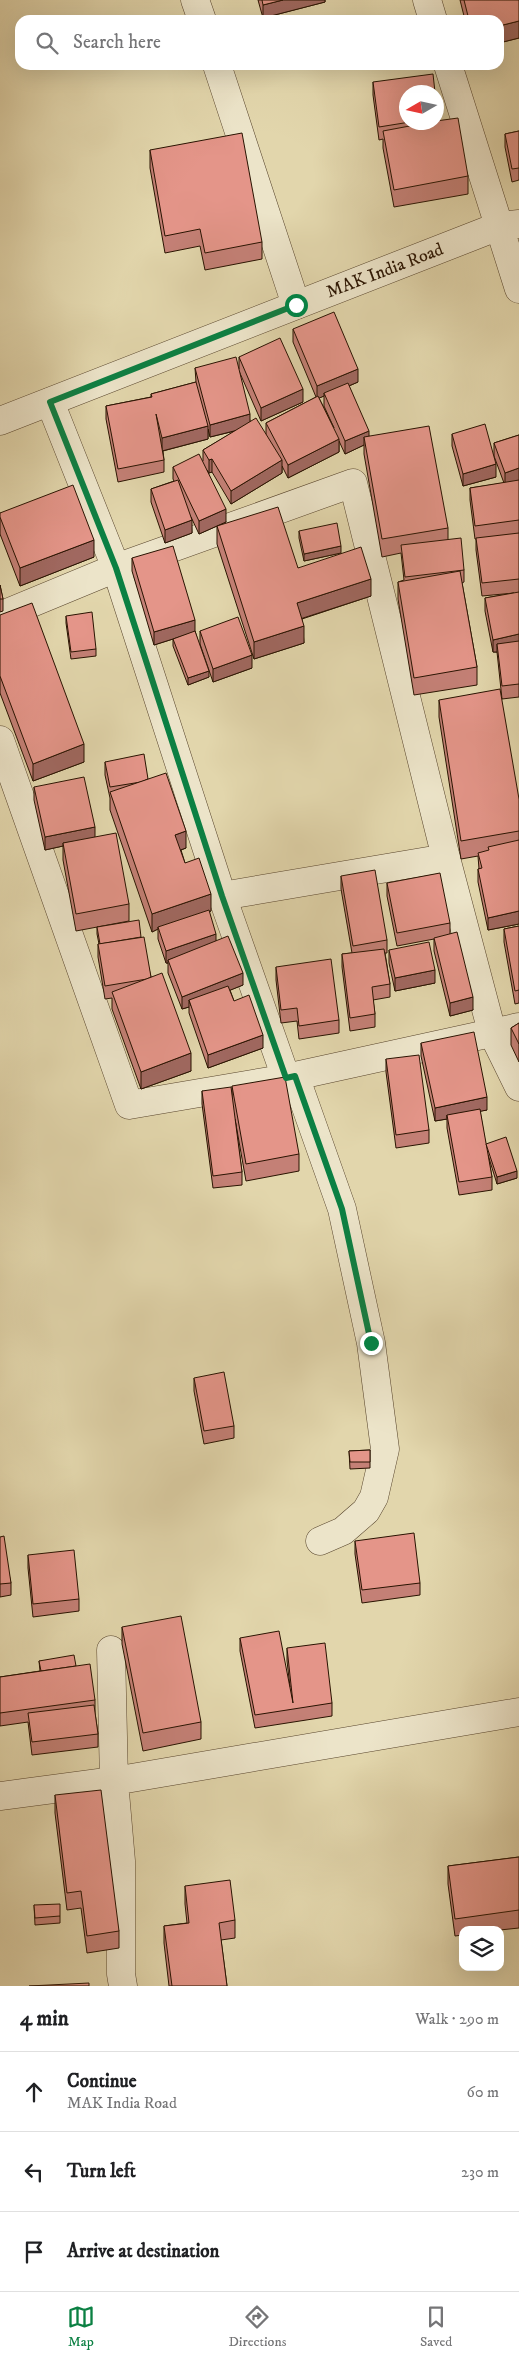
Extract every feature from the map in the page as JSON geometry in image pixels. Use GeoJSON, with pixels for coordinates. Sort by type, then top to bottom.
{"type":"FeatureCollection","features":[{"type":"Feature","properties":{"kind":"street"},"geometry":{"type":"LineString","coordinates":[[195,0],[200,15]]}},
{"type":"Feature","properties":{"kind":"street"},"geometry":{"type":"LineString","coordinates":[[427,0],[432,15]]}},
{"type":"Feature","properties":{"kind":"street"},"geometry":{"type":"LineString","coordinates":[[218,70],[296,305]]}},
{"type":"Feature","properties":{"kind":"street"},"geometry":{"type":"LineString","coordinates":[[450,70],[509,225],[519,290]]}},
{"type":"Feature","properties":{"kind":"street","name":"MAK India Road"},"geometry":{"type":"LineString","coordinates":[[0,421],[296,305],[509,225]]}},
{"type":"Feature","properties":{"kind":"street"},"geometry":{"type":"LineString","coordinates":[[50,402],[116,568],[222,896],[342,1209],[371,1343],[385,1449],[374,1497],[366,1511],[343,1531],[320,1541]]}},
{"type":"Feature","properties":{"kind":"street"},"geometry":{"type":"LineString","coordinates":[[0,616],[116,568],[353,483],[446,858],[492,1032],[519,1086]]}},
{"type":"Feature","properties":{"kind":"street"},"geometry":{"type":"LineString","coordinates":[[0,740],[129,1105],[291,1077],[519,1027]]}},
{"type":"Feature","properties":{"kind":"street"},"geometry":{"type":"LineString","coordinates":[[222,896],[446,858]]}},
{"type":"Feature","properties":{"kind":"street"},"geometry":{"type":"LineString","coordinates":[[111,1650],[114,1781],[121,1861],[121,1974],[123,1986]]}},
{"type":"Feature","properties":{"kind":"street"},"geometry":{"type":"LineString","coordinates":[[0,1796],[114,1781],[519,1712]]}},
{"type":"Feature","properties":{"kind":"building"},"geometry":{"type":"Polygon","coordinates":[[[262,0],[283,0],[263,5],[262,0]]]}},
{"type":"Feature","properties":{"kind":"building"},"geometry":{"type":"Polygon","coordinates":[[[464,0],[519,0],[519,21],[504,25],[504,15],[468,15],[464,0]]]}},
{"type":"Feature","properties":{"kind":"building"},"geometry":{"type":"Polygon","coordinates":[[[433,74],[434,85],[399,85],[399,124],[379,127],[373,82],[433,74]]]}},
{"type":"Feature","properties":{"kind":"building"},"geometry":{"type":"Polygon","coordinates":[[[458,118],[468,176],[394,190],[383,131],[399,128],[399,130],[444,130],[444,120],[458,118]]]}},
{"type":"Feature","properties":{"kind":"building"},"geometry":{"type":"Polygon","coordinates":[[[519,131],[519,168],[512,169],[505,134],[519,131]]]}},
{"type":"Feature","properties":{"kind":"building"},"geometry":{"type":"Polygon","coordinates":[[[242,133],[262,242],[205,253],[200,229],[165,236],[150,150],[242,133]]]}},
{"type":"Feature","properties":{"kind":"building"},"geometry":{"type":"Polygon","coordinates":[[[334,312],[358,369],[317,386],[293,329],[334,312]]]}},
{"type":"Feature","properties":{"kind":"building"},"geometry":{"type":"Polygon","coordinates":[[[280,338],[303,389],[261,408],[239,357],[280,338]]]}},
{"type":"Feature","properties":{"kind":"building"},"geometry":{"type":"Polygon","coordinates":[[[236,357],[250,414],[210,425],[195,368],[236,357]]]}},
{"type":"Feature","properties":{"kind":"building"},"geometry":{"type":"Polygon","coordinates":[[[196,382],[208,426],[162,438],[156,414],[164,460],[118,469],[106,406],[152,397],[151,394],[196,382]]]}},
{"type":"Feature","properties":{"kind":"building"},"geometry":{"type":"Polygon","coordinates":[[[348,383],[369,431],[345,441],[324,393],[348,383]]]}},
{"type":"Feature","properties":{"kind":"building"},"geometry":{"type":"Polygon","coordinates":[[[318,396],[339,439],[288,465],[266,423],[318,396]]]}},
{"type":"Feature","properties":{"kind":"building"},"geometry":{"type":"Polygon","coordinates":[[[256,418],[282,460],[231,491],[212,459],[209,460],[203,450],[256,418]]]}},
{"type":"Feature","properties":{"kind":"building"},"geometry":{"type":"Polygon","coordinates":[[[485,424],[496,464],[463,474],[452,434],[485,424]]]}},
{"type":"Feature","properties":{"kind":"building"},"geometry":{"type":"Polygon","coordinates":[[[429,426],[448,528],[382,539],[364,437],[429,426]]]}},
{"type":"Feature","properties":{"kind":"building"},"geometry":{"type":"Polygon","coordinates":[[[519,435],[519,468],[505,473],[494,443],[519,435]]]}},
{"type":"Feature","properties":{"kind":"building"},"geometry":{"type":"Polygon","coordinates":[[[199,454],[226,509],[199,521],[173,467],[199,454]]]}},
{"type":"Feature","properties":{"kind":"building"},"geometry":{"type":"Polygon","coordinates":[[[178,480],[192,520],[165,530],[151,489],[178,480]]]}},
{"type":"Feature","properties":{"kind":"building"},"geometry":{"type":"Polygon","coordinates":[[[519,480],[519,520],[475,526],[470,488],[519,480]]]}},
{"type":"Feature","properties":{"kind":"building"},"geometry":{"type":"Polygon","coordinates":[[[73,485],[94,540],[20,568],[0,513],[73,485]]]}},
{"type":"Feature","properties":{"kind":"building"},"geometry":{"type":"Polygon","coordinates":[[[278,507],[298,568],[361,547],[371,579],[297,603],[304,626],[254,642],[217,526],[278,507]]]}},
{"type":"Feature","properties":{"kind":"building"},"geometry":{"type":"Polygon","coordinates":[[[337,523],[341,546],[304,554],[299,531],[337,523]]]}},
{"type":"Feature","properties":{"kind":"building"},"geometry":{"type":"Polygon","coordinates":[[[519,533],[519,579],[482,583],[476,538],[519,533]]]}},
{"type":"Feature","properties":{"kind":"building"},"geometry":{"type":"Polygon","coordinates":[[[461,538],[464,570],[405,577],[401,545],[461,538]]]}},
{"type":"Feature","properties":{"kind":"building"},"geometry":{"type":"Polygon","coordinates":[[[173,546],[195,620],[154,632],[132,558],[173,546]]]}},
{"type":"Feature","properties":{"kind":"building"},"geometry":{"type":"Polygon","coordinates":[[[460,571],[477,667],[414,678],[398,582],[460,571]]]}},
{"type":"Feature","properties":{"kind":"building"},"geometry":{"type":"Polygon","coordinates":[[[0,585],[3,599],[0,599],[0,585]]]}},
{"type":"Feature","properties":{"kind":"building"},"geometry":{"type":"Polygon","coordinates":[[[519,592],[519,634],[493,640],[485,598],[519,592]]]}},
{"type":"Feature","properties":{"kind":"building"},"geometry":{"type":"Polygon","coordinates":[[[32,603],[84,744],[33,764],[0,676],[0,615],[32,603]]]}},
{"type":"Feature","properties":{"kind":"building"},"geometry":{"type":"Polygon","coordinates":[[[92,612],[96,649],[71,652],[66,616],[92,612]]]}},
{"type":"Feature","properties":{"kind":"building"},"geometry":{"type":"Polygon","coordinates":[[[238,617],[252,655],[213,669],[200,631],[238,617]]]}},
{"type":"Feature","properties":{"kind":"building"},"geometry":{"type":"Polygon","coordinates":[[[195,631],[209,671],[188,678],[173,639],[195,631]]]}},
{"type":"Feature","properties":{"kind":"building"},"geometry":{"type":"Polygon","coordinates":[[[519,641],[519,684],[502,686],[497,644],[519,641]]]}},
{"type":"Feature","properties":{"kind":"building"},"geometry":{"type":"Polygon","coordinates":[[[500,689],[519,799],[519,831],[461,841],[439,700],[500,689]]]}},
{"type":"Feature","properties":{"kind":"building"},"geometry":{"type":"Polygon","coordinates":[[[144,754],[148,779],[110,787],[105,762],[144,754]]]}},
{"type":"Feature","properties":{"kind":"building"},"geometry":{"type":"Polygon","coordinates":[[[166,773],[186,831],[175,835],[185,863],[199,858],[211,894],[152,914],[110,792],[166,773]]]}},
{"type":"Feature","properties":{"kind":"building"},"geometry":{"type":"Polygon","coordinates":[[[84,777],[95,827],[45,837],[34,787],[84,777]]]}},
{"type":"Feature","properties":{"kind":"building"},"geometry":{"type":"Polygon","coordinates":[[[116,833],[129,904],[76,914],[63,843],[116,833]]]}},
{"type":"Feature","properties":{"kind":"building"},"geometry":{"type":"Polygon","coordinates":[[[519,840],[519,911],[488,918],[478,869],[482,868],[478,853],[489,850],[488,847],[519,840]]]}},
{"type":"Feature","properties":{"kind":"building"},"geometry":{"type":"Polygon","coordinates":[[[375,870],[387,940],[353,946],[341,876],[375,870]]]}},
{"type":"Feature","properties":{"kind":"building"},"geometry":{"type":"Polygon","coordinates":[[[440,873],[450,923],[397,933],[387,883],[440,873]]]}},
{"type":"Feature","properties":{"kind":"building"},"geometry":{"type":"Polygon","coordinates":[[[209,910],[216,934],[166,951],[158,927],[209,910]]]}},
{"type":"Feature","properties":{"kind":"building"},"geometry":{"type":"Polygon","coordinates":[[[139,920],[141,937],[100,944],[97,927],[139,920]]]}},
{"type":"Feature","properties":{"kind":"building"},"geometry":{"type":"Polygon","coordinates":[[[519,926],[519,990],[515,991],[504,929],[519,926]]]}},
{"type":"Feature","properties":{"kind":"building"},"geometry":{"type":"Polygon","coordinates":[[[457,932],[473,997],[450,1003],[434,938],[457,932]]]}},
{"type":"Feature","properties":{"kind":"building"},"geometry":{"type":"Polygon","coordinates":[[[228,936],[243,973],[182,997],[168,960],[228,936]]]}},
{"type":"Feature","properties":{"kind":"building"},"geometry":{"type":"Polygon","coordinates":[[[144,937],[151,977],[105,986],[98,944],[144,937]]]}},
{"type":"Feature","properties":{"kind":"building"},"geometry":{"type":"Polygon","coordinates":[[[429,942],[435,970],[395,978],[389,950],[429,942]]]}},
{"type":"Feature","properties":{"kind":"building"},"geometry":{"type":"Polygon","coordinates":[[[384,949],[390,984],[372,987],[375,1014],[350,1018],[342,954],[384,949]]]}},
{"type":"Feature","properties":{"kind":"building"},"geometry":{"type":"Polygon","coordinates":[[[331,959],[339,1020],[299,1026],[297,1008],[281,1010],[276,967],[331,959]]]}},
{"type":"Feature","properties":{"kind":"building"},"geometry":{"type":"Polygon","coordinates":[[[162,973],[191,1053],[141,1072],[112,992],[162,973]]]}},
{"type":"Feature","properties":{"kind":"building"},"geometry":{"type":"Polygon","coordinates":[[[228,986],[234,1001],[249,995],[263,1035],[208,1055],[189,1000],[228,986]]]}},
{"type":"Feature","properties":{"kind":"building"},"geometry":{"type":"Polygon","coordinates":[[[519,1023],[519,1044],[511,1028],[519,1023]]]}},
{"type":"Feature","properties":{"kind":"building"},"geometry":{"type":"Polygon","coordinates":[[[474,1032],[487,1097],[435,1108],[421,1043],[474,1032]]]}},
{"type":"Feature","properties":{"kind":"building"},"geometry":{"type":"Polygon","coordinates":[[[419,1055],[429,1130],[396,1135],[386,1059],[419,1055]]]}},
{"type":"Feature","properties":{"kind":"building"},"geometry":{"type":"Polygon","coordinates":[[[285,1077],[299,1154],[246,1164],[232,1086],[285,1077]]]}},
{"type":"Feature","properties":{"kind":"building"},"geometry":{"type":"Polygon","coordinates":[[[231,1087],[242,1172],[213,1176],[202,1091],[231,1087]]]}},
{"type":"Feature","properties":{"kind":"building"},"geometry":{"type":"Polygon","coordinates":[[[480,1109],[492,1177],[459,1182],[447,1115],[480,1109]]]}},
{"type":"Feature","properties":{"kind":"building"},"geometry":{"type":"Polygon","coordinates":[[[506,1137],[517,1171],[497,1177],[486,1144],[506,1137]]]}},
{"type":"Feature","properties":{"kind":"building"},"geometry":{"type":"Polygon","coordinates":[[[224,1372],[234,1426],[204,1431],[194,1378],[224,1372]]]}},
{"type":"Feature","properties":{"kind":"building"},"geometry":{"type":"Polygon","coordinates":[[[370,1450],[370,1462],[350,1462],[349,1451],[370,1450]]]}},
{"type":"Feature","properties":{"kind":"building"},"geometry":{"type":"Polygon","coordinates":[[[414,1533],[420,1583],[362,1590],[355,1541],[414,1533]]]}},
{"type":"Feature","properties":{"kind":"building"},"geometry":{"type":"Polygon","coordinates":[[[4,1536],[11,1583],[0,1584],[0,1537],[4,1536]]]}},
{"type":"Feature","properties":{"kind":"building"},"geometry":{"type":"Polygon","coordinates":[[[74,1550],[79,1599],[33,1604],[28,1555],[74,1550]]]}},
{"type":"Feature","properties":{"kind":"building"},"geometry":{"type":"Polygon","coordinates":[[[181,1616],[201,1722],[143,1733],[122,1627],[181,1616]]]}},
{"type":"Feature","properties":{"kind":"building"},"geometry":{"type":"Polygon","coordinates":[[[279,1631],[293,1703],[287,1648],[325,1643],[332,1703],[255,1715],[240,1638],[279,1631]]]}},
{"type":"Feature","properties":{"kind":"building"},"geometry":{"type":"Polygon","coordinates":[[[74,1655],[76,1666],[41,1671],[39,1661],[74,1655]]]}},
{"type":"Feature","properties":{"kind":"building"},"geometry":{"type":"Polygon","coordinates":[[[90,1664],[95,1700],[0,1713],[0,1677],[90,1664]]]}},
{"type":"Feature","properties":{"kind":"building"},"geometry":{"type":"Polygon","coordinates":[[[94,1705],[98,1734],[32,1742],[28,1713],[94,1705]]]}},
{"type":"Feature","properties":{"kind":"building"},"geometry":{"type":"Polygon","coordinates":[[[101,1790],[119,1931],[87,1936],[81,1891],[67,1893],[55,1795],[101,1790]]]}},
{"type":"Feature","properties":{"kind":"building"},"geometry":{"type":"Polygon","coordinates":[[[519,1857],[519,1910],[455,1919],[448,1866],[519,1857]]]}},
{"type":"Feature","properties":{"kind":"building"},"geometry":{"type":"Polygon","coordinates":[[[230,1880],[235,1920],[219,1923],[227,1986],[172,1986],[164,1926],[189,1923],[185,1886],[230,1880]]]}},
{"type":"Feature","properties":{"kind":"building"},"geometry":{"type":"Polygon","coordinates":[[[60,1904],[60,1916],[35,1918],[34,1905],[60,1904]]]}},
{"type":"Feature","properties":{"kind":"building"},"geometry":{"type":"Polygon","coordinates":[[[89,1983],[89,1986],[29,1986],[89,1983]]]}},
{"type":"Feature","properties":{"kind":"route"},"geometry":{"type":"LineString","coordinates":[[296,305],[50,402],[116,568],[222,896],[286,1078],[295,1076],[342,1209],[371,1343]]}}]}
